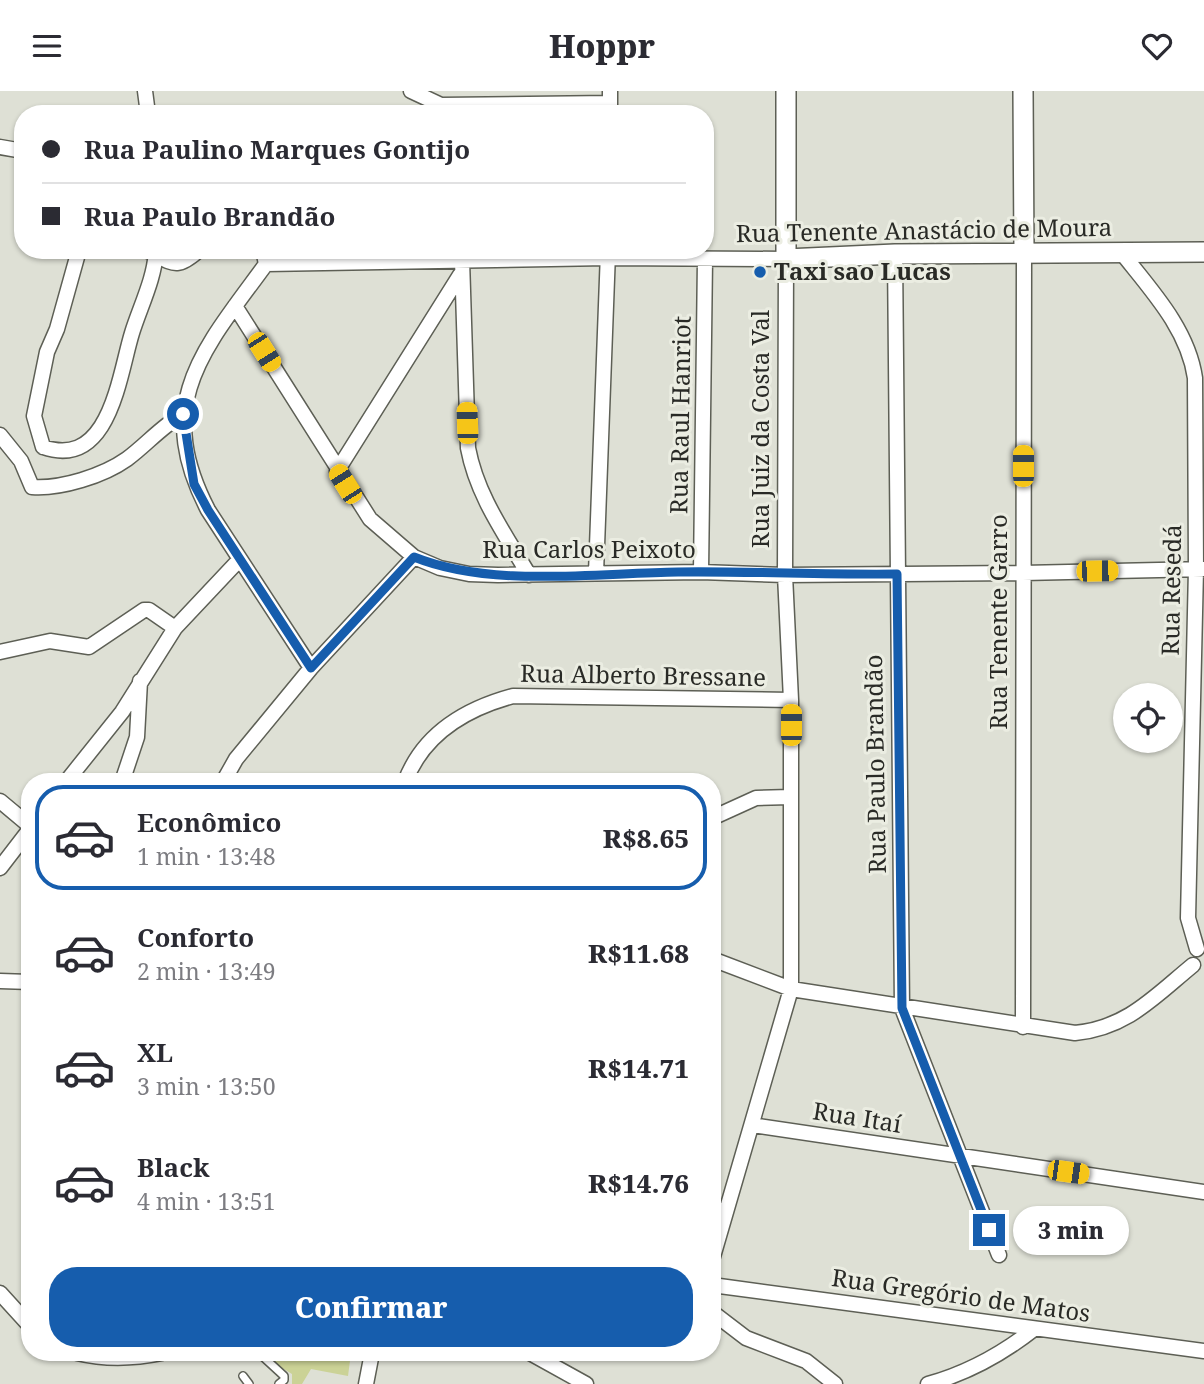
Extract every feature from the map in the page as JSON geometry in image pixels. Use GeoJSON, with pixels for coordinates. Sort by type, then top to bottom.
{"type":"FeatureCollection","features":[{"type":"Feature","properties":{"kind":"street"},"geometry":{"type":"LineString","coordinates":[[411,91],[442,105],[610,103]]}},
{"type":"Feature","properties":{"kind":"street","name":"Rua Juiz da Costa Val"},"geometry":{"type":"LineString","coordinates":[[721,1227],[791,989],[791,701],[785,575],[786,91]]}},
{"type":"Feature","properties":{"kind":"street","name":"Rua Tenente Garro"},"geometry":{"type":"LineString","coordinates":[[1023,91],[1023,1027]]}},
{"type":"Feature","properties":{"kind":"street","name":"Rua Resedá"},"geometry":{"type":"LineString","coordinates":[[1121,252],[1158,299],[1183,338],[1192,357],[1195,378],[1200,569],[1188,918],[1200,946]]}},
{"type":"Feature","properties":{"kind":"street","name":"Rua Tenente Anastácio de Moura"},"geometry":{"type":"LineString","coordinates":[[705,259],[786,259],[895,254],[1204,252]]}},
{"type":"Feature","properties":{"kind":"street","name":"Rua Paulo Brandão"},"geometry":{"type":"LineString","coordinates":[[895,254],[902,1008],[999,1255]]}},
{"type":"Feature","properties":{"kind":"street"},"geometry":{"type":"LineString","coordinates":[[43,447],[34,416],[47,352],[57,329],[76,259]]}},
{"type":"Feature","properties":{"kind":"street"},"geometry":{"type":"LineString","coordinates":[[43,447],[57,452],[85,445],[101,426],[116,395],[151,259]]}},
{"type":"Feature","properties":{"kind":"street"},"geometry":{"type":"LineString","coordinates":[[164,259],[172,264],[185,263],[190,259]]}},
{"type":"Feature","properties":{"kind":"street"},"geometry":{"type":"LineString","coordinates":[[264,259],[193,371],[183,414],[194,484],[311,668]]}},
{"type":"Feature","properties":{"kind":"street","name":"Rua Tenente Anastácio de Moura"},"geometry":{"type":"LineString","coordinates":[[407,259],[461,268],[556,259]]}},
{"type":"Feature","properties":{"kind":"street"},"geometry":{"type":"LineString","coordinates":[[596,573],[608,259]]}},
{"type":"Feature","properties":{"kind":"street","name":"Rua Raul Hanriot"},"geometry":{"type":"LineString","coordinates":[[701,572],[705,259]]}},
{"type":"Feature","properties":{"kind":"street"},"geometry":{"type":"LineString","coordinates":[[337,471],[461,268]]}},
{"type":"Feature","properties":{"kind":"street"},"geometry":{"type":"LineString","coordinates":[[461,268],[468,448],[472,468],[478,489],[529,575]]}},
{"type":"Feature","properties":{"kind":"street","name":"Rua Carlos Peixoto"},"geometry":{"type":"LineString","coordinates":[[235,306],[337,471],[370,519],[414,557],[440,568],[469,574],[529,575],[701,572],[785,575],[1023,573],[1200,569]]}},
{"type":"Feature","properties":{"kind":"street"},"geometry":{"type":"LineString","coordinates":[[0,435],[23,465],[30,484],[35,488],[104,472],[126,459],[183,414]]}},
{"type":"Feature","properties":{"kind":"street"},"geometry":{"type":"LineString","coordinates":[[23,465],[32,460],[43,447]]}},
{"type":"Feature","properties":{"kind":"street"},"geometry":{"type":"LineString","coordinates":[[228,773],[236,759],[311,668],[414,557]]}},
{"type":"Feature","properties":{"kind":"street"},"geometry":{"type":"LineString","coordinates":[[73,773],[122,712],[175,628],[240,559]]}},
{"type":"Feature","properties":{"kind":"street"},"geometry":{"type":"LineString","coordinates":[[0,652],[50,641],[85,647],[93,645],[144,610],[149,610],[175,628]]}},
{"type":"Feature","properties":{"kind":"street"},"geometry":{"type":"LineString","coordinates":[[125,773],[137,737],[140,680]]}},
{"type":"Feature","properties":{"kind":"street","name":"Rua Alberto Bressane"},"geometry":{"type":"LineString","coordinates":[[410,773],[422,748],[442,730],[487,703],[513,696],[791,701]]}},
{"type":"Feature","properties":{"kind":"street"},"geometry":{"type":"LineString","coordinates":[[721,814],[756,798],[790,797]]}},
{"type":"Feature","properties":{"kind":"street"},"geometry":{"type":"LineString","coordinates":[[0,801],[21,819]]}},
{"type":"Feature","properties":{"kind":"street"},"geometry":{"type":"LineString","coordinates":[[0,868],[21,839]]}},
{"type":"Feature","properties":{"kind":"street"},"geometry":{"type":"LineString","coordinates":[[721,962],[791,989],[1075,1033],[1109,1027],[1126,1020],[1198,966],[1191,958],[1200,946]]}},
{"type":"Feature","properties":{"kind":"street"},"geometry":{"type":"LineString","coordinates":[[0,981],[21,982]]}},
{"type":"Feature","properties":{"kind":"street","name":"Rua Itaí"},"geometry":{"type":"LineString","coordinates":[[752,1125],[1204,1192]]}},
{"type":"Feature","properties":{"kind":"street","name":"Rua Gregório de Matos"},"geometry":{"type":"LineString","coordinates":[[721,1286],[1204,1351]]}},
{"type":"Feature","properties":{"kind":"street"},"geometry":{"type":"LineString","coordinates":[[0,1293],[21,1317]]}},
{"type":"Feature","properties":{"kind":"street"},"geometry":{"type":"LineString","coordinates":[[721,1319],[746,1338],[806,1361],[835,1384]]}},
{"type":"Feature","properties":{"kind":"street"},"geometry":{"type":"LineString","coordinates":[[934,1383],[977,1366],[1010,1348],[1034,1329]]}},
{"type":"Feature","properties":{"kind":"street"},"geometry":{"type":"LineString","coordinates":[[366,1384],[370,1361]]}},
{"type":"Feature","properties":{"kind":"street"},"geometry":{"type":"LineString","coordinates":[[544,1361],[586,1384]]}},
{"type":"Feature","properties":{"kind":"lane"},"geometry":{"type":"LineString","coordinates":[[268,1361],[284,1376],[284,1380],[279,1384]]}},
{"type":"Feature","properties":{"kind":"lane"},"geometry":{"type":"LineString","coordinates":[[243,1376],[249,1384]]}},
{"type":"Feature","properties":{"kind":"green space"},"geometry":{"type":"Polygon","coordinates":[[[350,1361],[348,1376],[311,1369],[302,1384],[292,1384],[292,1374],[274,1363],[350,1361]]]}},
{"type":"Feature","properties":{"kind":"place","name":"Taxi sao Lucas"},"geometry":{"type":"Point","coordinates":[760,272]}},
{"type":"Feature","properties":{"kind":"route"},"geometry":{"type":"LineString","coordinates":[[183,414],[194,484],[208,510],[311,668],[414,557],[440,568],[469,574],[897,574],[902,1008],[989,1230]]}}]}
